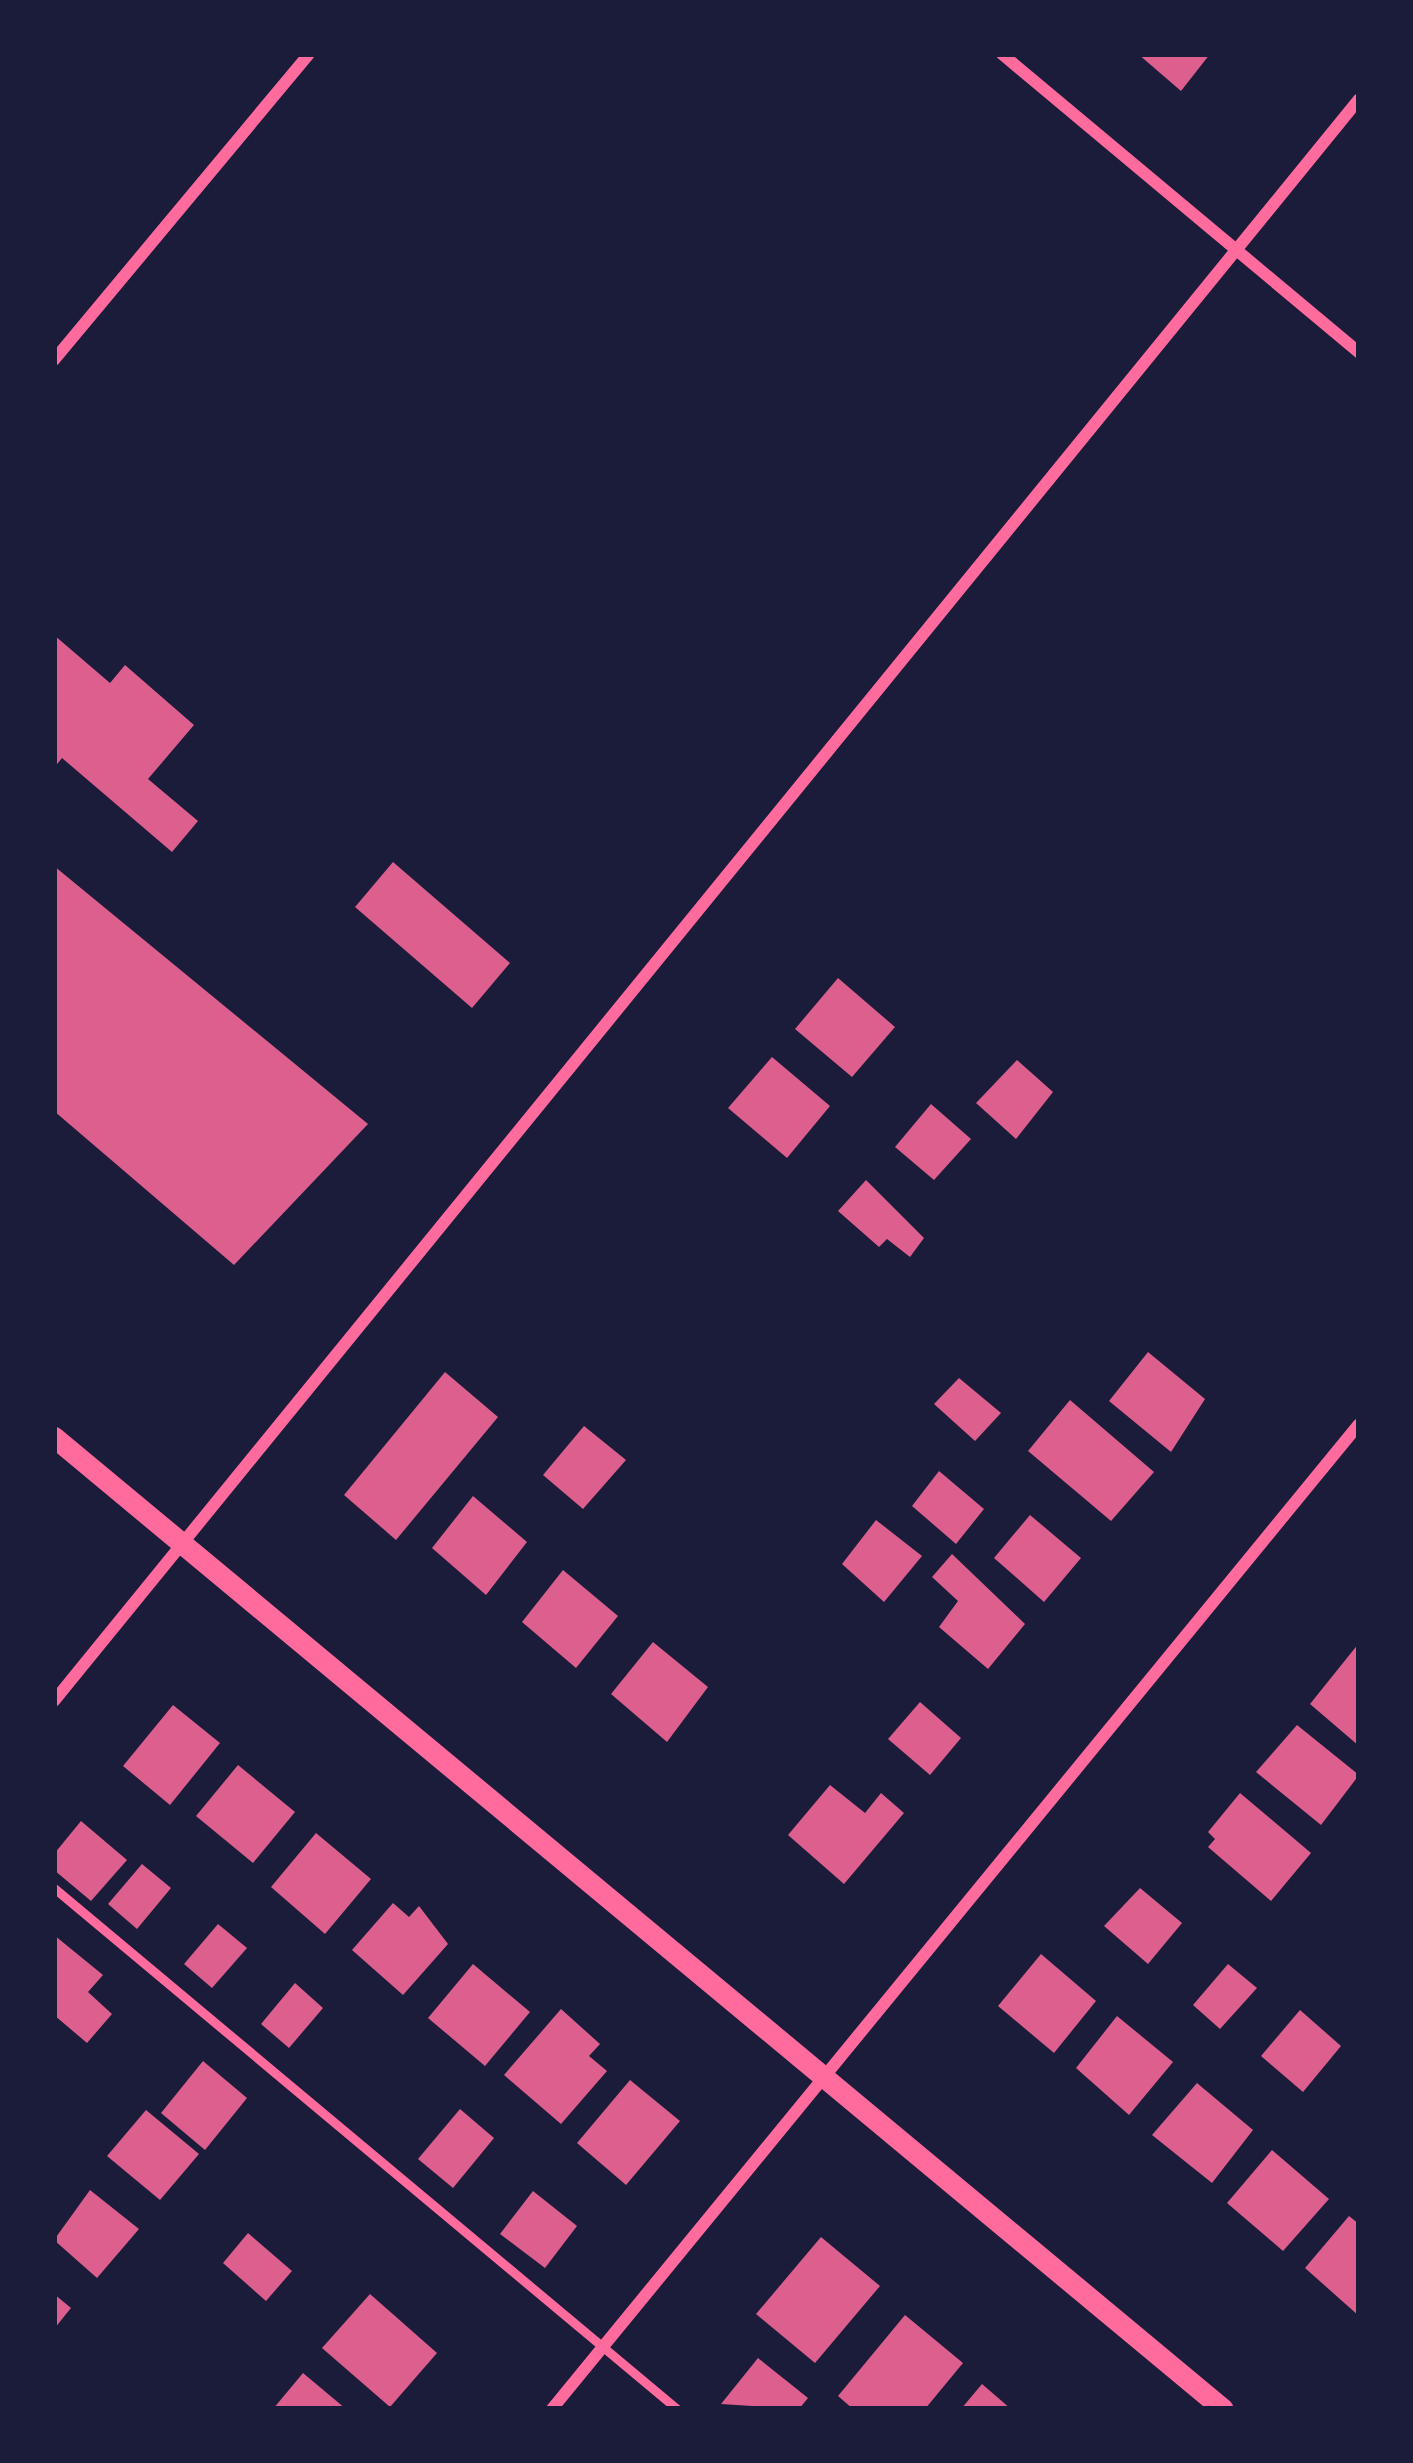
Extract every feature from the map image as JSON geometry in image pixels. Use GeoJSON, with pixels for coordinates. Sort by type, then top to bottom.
{"type":"FeatureCollection","features":[{"type":"Feature","properties":{"kind":"street"},"geometry":{"type":"LineString","coordinates":[[54,360],[309,54]]}},
{"type":"Feature","properties":{"kind":"street"},"geometry":{"type":"LineString","coordinates":[[1002,54],[1359,353]]}},
{"type":"Feature","properties":{"kind":"street"},"geometry":{"type":"LineString","coordinates":[[54,1701],[1359,99]]}},
{"type":"Feature","properties":{"kind":"street"},"geometry":{"type":"LineString","coordinates":[[552,2409],[1359,1424]]}},
{"type":"Feature","properties":{"kind":"street"},"geometry":{"type":"LineString","coordinates":[[54,1437],[1222,2409]]}},
{"type":"Feature","properties":{"kind":"lane"},"geometry":{"type":"LineString","coordinates":[[54,1888],[677,2409]]}},
{"type":"Feature","properties":{"kind":"building"},"geometry":{"type":"Polygon","coordinates":[[[1138,54],[1210,54],[1181,91],[1138,54]]]}},
{"type":"Feature","properties":{"kind":"building"},"geometry":{"type":"Polygon","coordinates":[[[54,635],[110,683],[125,665],[194,725],[148,779],[198,821],[172,852],[62,758],[54,768],[54,635]]]}},
{"type":"Feature","properties":{"kind":"building"},"geometry":{"type":"Polygon","coordinates":[[[393,862],[510,963],[472,1008],[355,907],[393,862]]]}},
{"type":"Feature","properties":{"kind":"building"},"geometry":{"type":"Polygon","coordinates":[[[54,866],[368,1124],[234,1265],[54,1111],[54,866]]]}},
{"type":"Feature","properties":{"kind":"building"},"geometry":{"type":"Polygon","coordinates":[[[838,978],[895,1027],[852,1077],[795,1029],[838,978]]]}},
{"type":"Feature","properties":{"kind":"building"},"geometry":{"type":"Polygon","coordinates":[[[772,1057],[830,1106],[787,1158],[728,1108],[772,1057]]]}},
{"type":"Feature","properties":{"kind":"building"},"geometry":{"type":"Polygon","coordinates":[[[1017,1060],[1053,1092],[1016,1139],[976,1103],[1017,1060]]]}},
{"type":"Feature","properties":{"kind":"building"},"geometry":{"type":"Polygon","coordinates":[[[931,1104],[971,1139],[934,1180],[895,1147],[931,1104]]]}},
{"type":"Feature","properties":{"kind":"building"},"geometry":{"type":"Polygon","coordinates":[[[866,1180],[924,1238],[910,1257],[887,1239],[879,1247],[838,1211],[866,1180]]]}},
{"type":"Feature","properties":{"kind":"building"},"geometry":{"type":"Polygon","coordinates":[[[1148,1352],[1205,1399],[1171,1452],[1109,1401],[1148,1352]]]}},
{"type":"Feature","properties":{"kind":"building"},"geometry":{"type":"Polygon","coordinates":[[[445,1372],[498,1417],[396,1540],[344,1495],[445,1372]]]}},
{"type":"Feature","properties":{"kind":"building"},"geometry":{"type":"Polygon","coordinates":[[[959,1378],[1001,1413],[975,1441],[934,1404],[959,1378]]]}},
{"type":"Feature","properties":{"kind":"building"},"geometry":{"type":"Polygon","coordinates":[[[1070,1400],[1154,1472],[1111,1521],[1028,1451],[1070,1400]]]}},
{"type":"Feature","properties":{"kind":"building"},"geometry":{"type":"Polygon","coordinates":[[[584,1426],[626,1460],[583,1509],[543,1475],[584,1426]]]}},
{"type":"Feature","properties":{"kind":"building"},"geometry":{"type":"Polygon","coordinates":[[[939,1471],[984,1509],[956,1544],[912,1506],[939,1471]]]}},
{"type":"Feature","properties":{"kind":"building"},"geometry":{"type":"Polygon","coordinates":[[[473,1496],[527,1542],[486,1595],[432,1548],[473,1496]]]}},
{"type":"Feature","properties":{"kind":"building"},"geometry":{"type":"Polygon","coordinates":[[[1030,1515],[1081,1558],[1044,1602],[994,1558],[1030,1515]]]}},
{"type":"Feature","properties":{"kind":"building"},"geometry":{"type":"Polygon","coordinates":[[[876,1520],[922,1556],[884,1602],[842,1564],[876,1520]]]}},
{"type":"Feature","properties":{"kind":"building"},"geometry":{"type":"Polygon","coordinates":[[[952,1554],[1025,1624],[988,1669],[939,1627],[958,1601],[932,1577],[952,1554]]]}},
{"type":"Feature","properties":{"kind":"building"},"geometry":{"type":"Polygon","coordinates":[[[563,1570],[618,1616],[576,1668],[522,1622],[563,1570]]]}},
{"type":"Feature","properties":{"kind":"building"},"geometry":{"type":"Polygon","coordinates":[[[653,1642],[708,1687],[667,1742],[611,1694],[653,1642]]]}},
{"type":"Feature","properties":{"kind":"building"},"geometry":{"type":"Polygon","coordinates":[[[1359,1643],[1359,1746],[1310,1704],[1359,1643]]]}},
{"type":"Feature","properties":{"kind":"building"},"geometry":{"type":"Polygon","coordinates":[[[920,1702],[961,1738],[930,1775],[888,1739],[920,1702]]]}},
{"type":"Feature","properties":{"kind":"building"},"geometry":{"type":"Polygon","coordinates":[[[173,1705],[220,1743],[170,1805],[123,1766],[173,1705]]]}},
{"type":"Feature","properties":{"kind":"building"},"geometry":{"type":"Polygon","coordinates":[[[1297,1725],[1359,1775],[1321,1825],[1256,1772],[1297,1725]]]}},
{"type":"Feature","properties":{"kind":"building"},"geometry":{"type":"Polygon","coordinates":[[[238,1765],[295,1812],[253,1863],[196,1816],[238,1765]]]}},
{"type":"Feature","properties":{"kind":"building"},"geometry":{"type":"Polygon","coordinates":[[[830,1785],[865,1813],[881,1793],[904,1813],[844,1884],[788,1835],[830,1785]]]}},
{"type":"Feature","properties":{"kind":"building"},"geometry":{"type":"Polygon","coordinates":[[[1240,1793],[1311,1853],[1271,1901],[1208,1847],[1215,1839],[1208,1832],[1240,1793]]]}},
{"type":"Feature","properties":{"kind":"building"},"geometry":{"type":"Polygon","coordinates":[[[81,1821],[127,1860],[91,1901],[54,1870],[54,1854],[81,1821]]]}},
{"type":"Feature","properties":{"kind":"building"},"geometry":{"type":"Polygon","coordinates":[[[316,1833],[371,1879],[325,1934],[271,1887],[316,1833]]]}},
{"type":"Feature","properties":{"kind":"building"},"geometry":{"type":"Polygon","coordinates":[[[142,1864],[171,1888],[137,1929],[108,1904],[142,1864]]]}},
{"type":"Feature","properties":{"kind":"building"},"geometry":{"type":"Polygon","coordinates":[[[1140,1888],[1182,1923],[1148,1964],[1104,1926],[1140,1888]]]}},
{"type":"Feature","properties":{"kind":"building"},"geometry":{"type":"Polygon","coordinates":[[[393,1903],[409,1917],[419,1906],[448,1944],[403,1995],[352,1950],[393,1903]]]}},
{"type":"Feature","properties":{"kind":"building"},"geometry":{"type":"Polygon","coordinates":[[[218,1924],[247,1948],[212,1988],[184,1964],[218,1924]]]}},
{"type":"Feature","properties":{"kind":"building"},"geometry":{"type":"Polygon","coordinates":[[[54,1935],[103,1975],[88,1992],[112,2014],[87,2043],[54,2015],[54,1935]]]}},
{"type":"Feature","properties":{"kind":"building"},"geometry":{"type":"Polygon","coordinates":[[[1041,1954],[1096,2001],[1054,2053],[998,2006],[1041,1954]]]}},
{"type":"Feature","properties":{"kind":"building"},"geometry":{"type":"Polygon","coordinates":[[[473,1964],[530,2012],[485,2066],[428,2018],[473,1964]]]}},
{"type":"Feature","properties":{"kind":"building"},"geometry":{"type":"Polygon","coordinates":[[[1228,1964],[1257,1988],[1220,2029],[1193,2005],[1228,1964]]]}},
{"type":"Feature","properties":{"kind":"building"},"geometry":{"type":"Polygon","coordinates":[[[295,1983],[323,2008],[289,2048],[261,2024],[295,1983]]]}},
{"type":"Feature","properties":{"kind":"building"},"geometry":{"type":"Polygon","coordinates":[[[561,2009],[600,2044],[589,2056],[607,2071],[561,2124],[504,2075],[561,2009]]]}},
{"type":"Feature","properties":{"kind":"building"},"geometry":{"type":"Polygon","coordinates":[[[1300,2010],[1341,2046],[1303,2092],[1261,2056],[1300,2010]]]}},
{"type":"Feature","properties":{"kind":"building"},"geometry":{"type":"Polygon","coordinates":[[[1117,2016],[1173,2062],[1129,2115],[1076,2068],[1117,2016]]]}},
{"type":"Feature","properties":{"kind":"building"},"geometry":{"type":"Polygon","coordinates":[[[203,2061],[247,2098],[205,2150],[161,2113],[203,2061]]]}},
{"type":"Feature","properties":{"kind":"building"},"geometry":{"type":"Polygon","coordinates":[[[630,2080],[680,2121],[626,2185],[577,2143],[630,2080]]]}},
{"type":"Feature","properties":{"kind":"building"},"geometry":{"type":"Polygon","coordinates":[[[1197,2083],[1253,2130],[1212,2183],[1152,2135],[1197,2083]]]}},
{"type":"Feature","properties":{"kind":"building"},"geometry":{"type":"Polygon","coordinates":[[[460,2109],[494,2138],[453,2188],[418,2159],[460,2109]]]}},
{"type":"Feature","properties":{"kind":"building"},"geometry":{"type":"Polygon","coordinates":[[[146,2110],[199,2154],[160,2200],[107,2156],[146,2110]]]}},
{"type":"Feature","properties":{"kind":"building"},"geometry":{"type":"Polygon","coordinates":[[[1272,2150],[1329,2199],[1283,2251],[1227,2203],[1272,2150]]]}},
{"type":"Feature","properties":{"kind":"building"},"geometry":{"type":"Polygon","coordinates":[[[90,2190],[139,2229],[97,2278],[54,2240],[90,2190]]]}},
{"type":"Feature","properties":{"kind":"building"},"geometry":{"type":"Polygon","coordinates":[[[533,2191],[577,2226],[545,2268],[500,2234],[533,2191]]]}},
{"type":"Feature","properties":{"kind":"building"},"geometry":{"type":"Polygon","coordinates":[[[1349,2216],[1359,2224],[1359,2316],[1305,2268],[1349,2216]]]}},
{"type":"Feature","properties":{"kind":"building"},"geometry":{"type":"Polygon","coordinates":[[[248,2233],[292,2271],[266,2301],[223,2263],[248,2233]]]}},
{"type":"Feature","properties":{"kind":"building"},"geometry":{"type":"Polygon","coordinates":[[[821,2237],[880,2286],[815,2363],[756,2314],[821,2237]]]}},
{"type":"Feature","properties":{"kind":"building"},"geometry":{"type":"Polygon","coordinates":[[[54,2294],[71,2308],[54,2329],[54,2294]]]}},
{"type":"Feature","properties":{"kind":"building"},"geometry":{"type":"Polygon","coordinates":[[[370,2294],[437,2353],[390,2407],[322,2348],[370,2294]]]}},
{"type":"Feature","properties":{"kind":"building"},"geometry":{"type":"Polygon","coordinates":[[[905,2315],[963,2363],[925,2409],[853,2409],[838,2396],[905,2315]]]}},
{"type":"Feature","properties":{"kind":"building"},"geometry":{"type":"Polygon","coordinates":[[[758,2358],[808,2398],[799,2409],[721,2404],[758,2358]]]}},
{"type":"Feature","properties":{"kind":"building"},"geometry":{"type":"Polygon","coordinates":[[[303,2373],[346,2409],[273,2409],[303,2373]]]}},
{"type":"Feature","properties":{"kind":"building"},"geometry":{"type":"Polygon","coordinates":[[[982,2384],[1011,2409],[961,2409],[982,2384]]]}}]}
